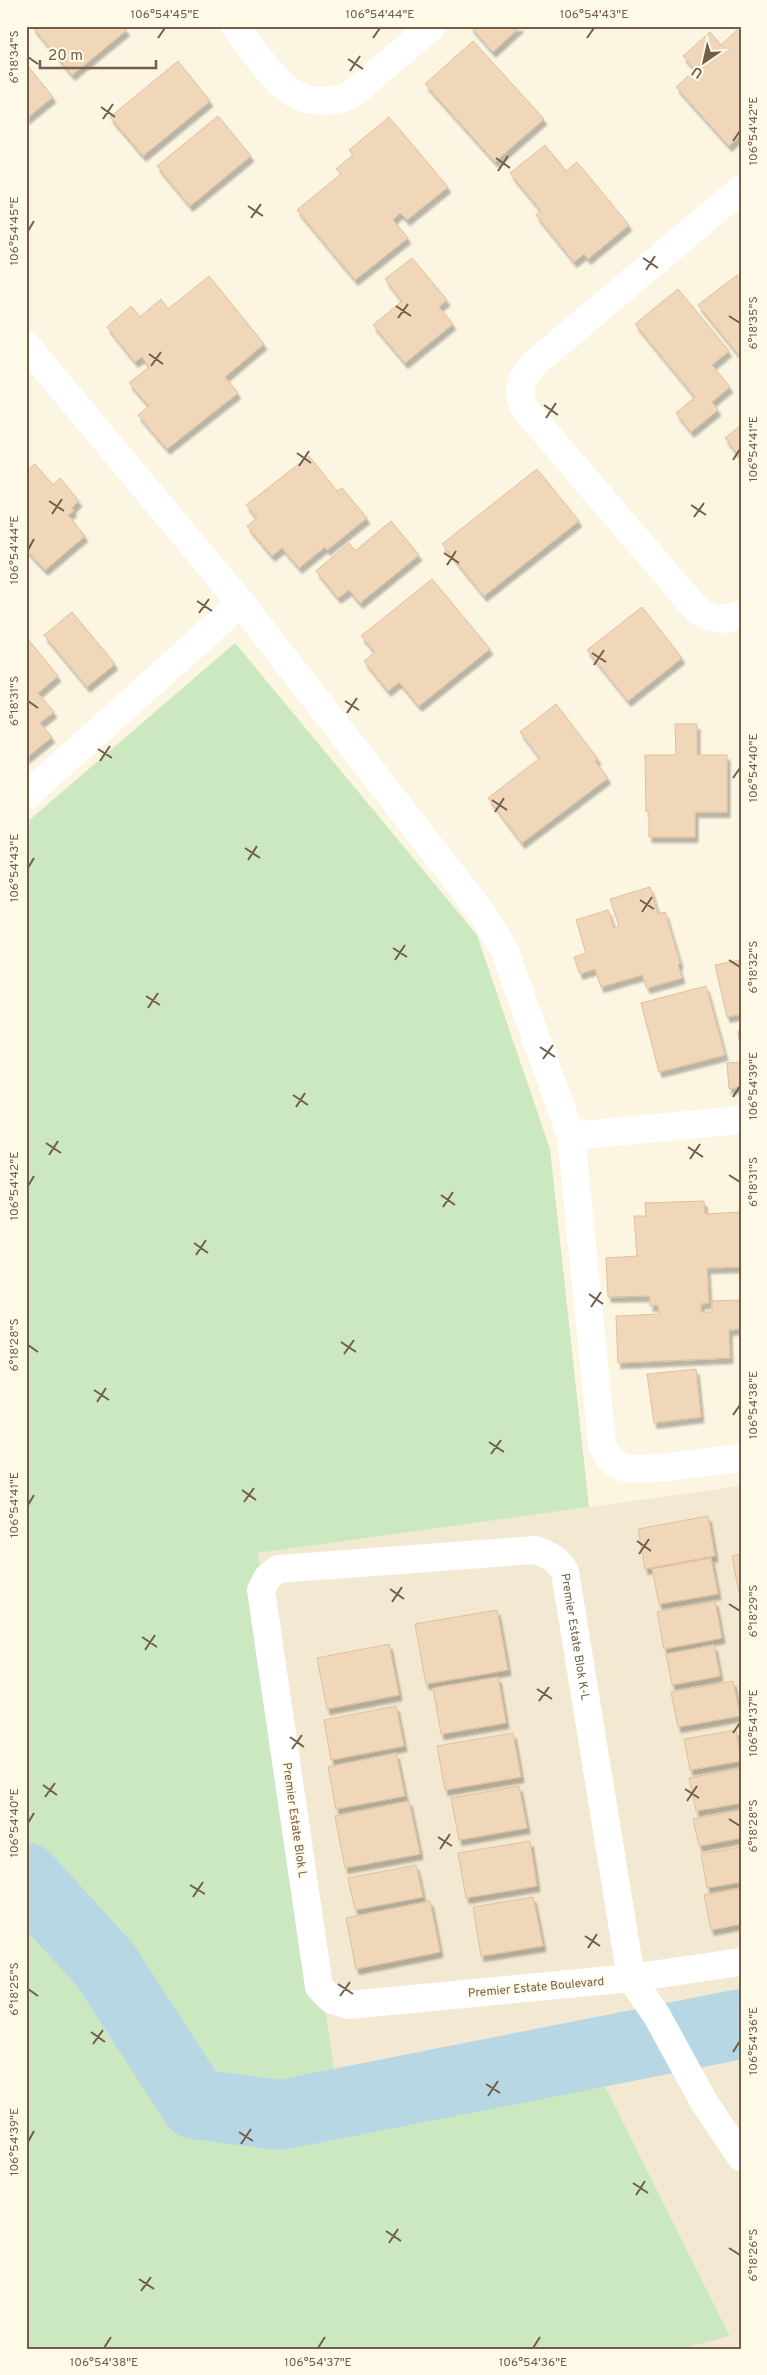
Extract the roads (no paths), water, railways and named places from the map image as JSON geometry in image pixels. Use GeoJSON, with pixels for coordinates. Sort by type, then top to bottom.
{"type":"FeatureCollection","features":[{"type":"Feature","properties":{"kind":"street"},"geometry":{"type":"LineString","coordinates":[[235,26],[282,86],[299,98],[317,103],[335,102],[351,95],[432,26]]}},
{"type":"Feature","properties":{"kind":"street"},"geometry":{"type":"LineString","coordinates":[[741,189],[535,363],[526,372],[520,392],[521,402],[526,410],[698,611],[719,620],[732,619],[741,614]]}},
{"type":"Feature","properties":{"kind":"street"},"geometry":{"type":"LineString","coordinates":[[26,345],[241,603],[484,916],[504,950],[570,1136],[604,1451],[612,1461],[631,1469],[741,1458]]}},
{"type":"Feature","properties":{"kind":"street"},"geometry":{"type":"LineString","coordinates":[[26,796],[241,603]]}},
{"type":"Feature","properties":{"kind":"street"},"geometry":{"type":"LineString","coordinates":[[570,1136],[741,1120]]}},
{"type":"Feature","properties":{"kind":"street","name":"Premier Estate Blok K-L"},"geometry":{"type":"LineString","coordinates":[[267,1578],[278,1570],[535,1550],[553,1556],[560,1563],[565,1572],[631,1978]]}},
{"type":"Feature","properties":{"kind":"street","name":"Premier Estate Blok L"},"geometry":{"type":"LineString","coordinates":[[267,1578],[260,1590],[319,1987],[332,2000]]}},
{"type":"Feature","properties":{"kind":"street","name":"Premier Estate Boulevard"},"geometry":{"type":"LineString","coordinates":[[332,2000],[349,2005],[631,1978],[741,1962]]}},
{"type":"Feature","properties":{"kind":"street"},"geometry":{"type":"LineString","coordinates":[[631,1978],[657,2016],[704,2102],[741,2157]]}},
{"type":"Feature","properties":{"kind":"waterway"},"geometry":{"type":"LineString","coordinates":[[26,1878],[106,1966],[195,2104],[280,2115],[741,2024]]}}]}
